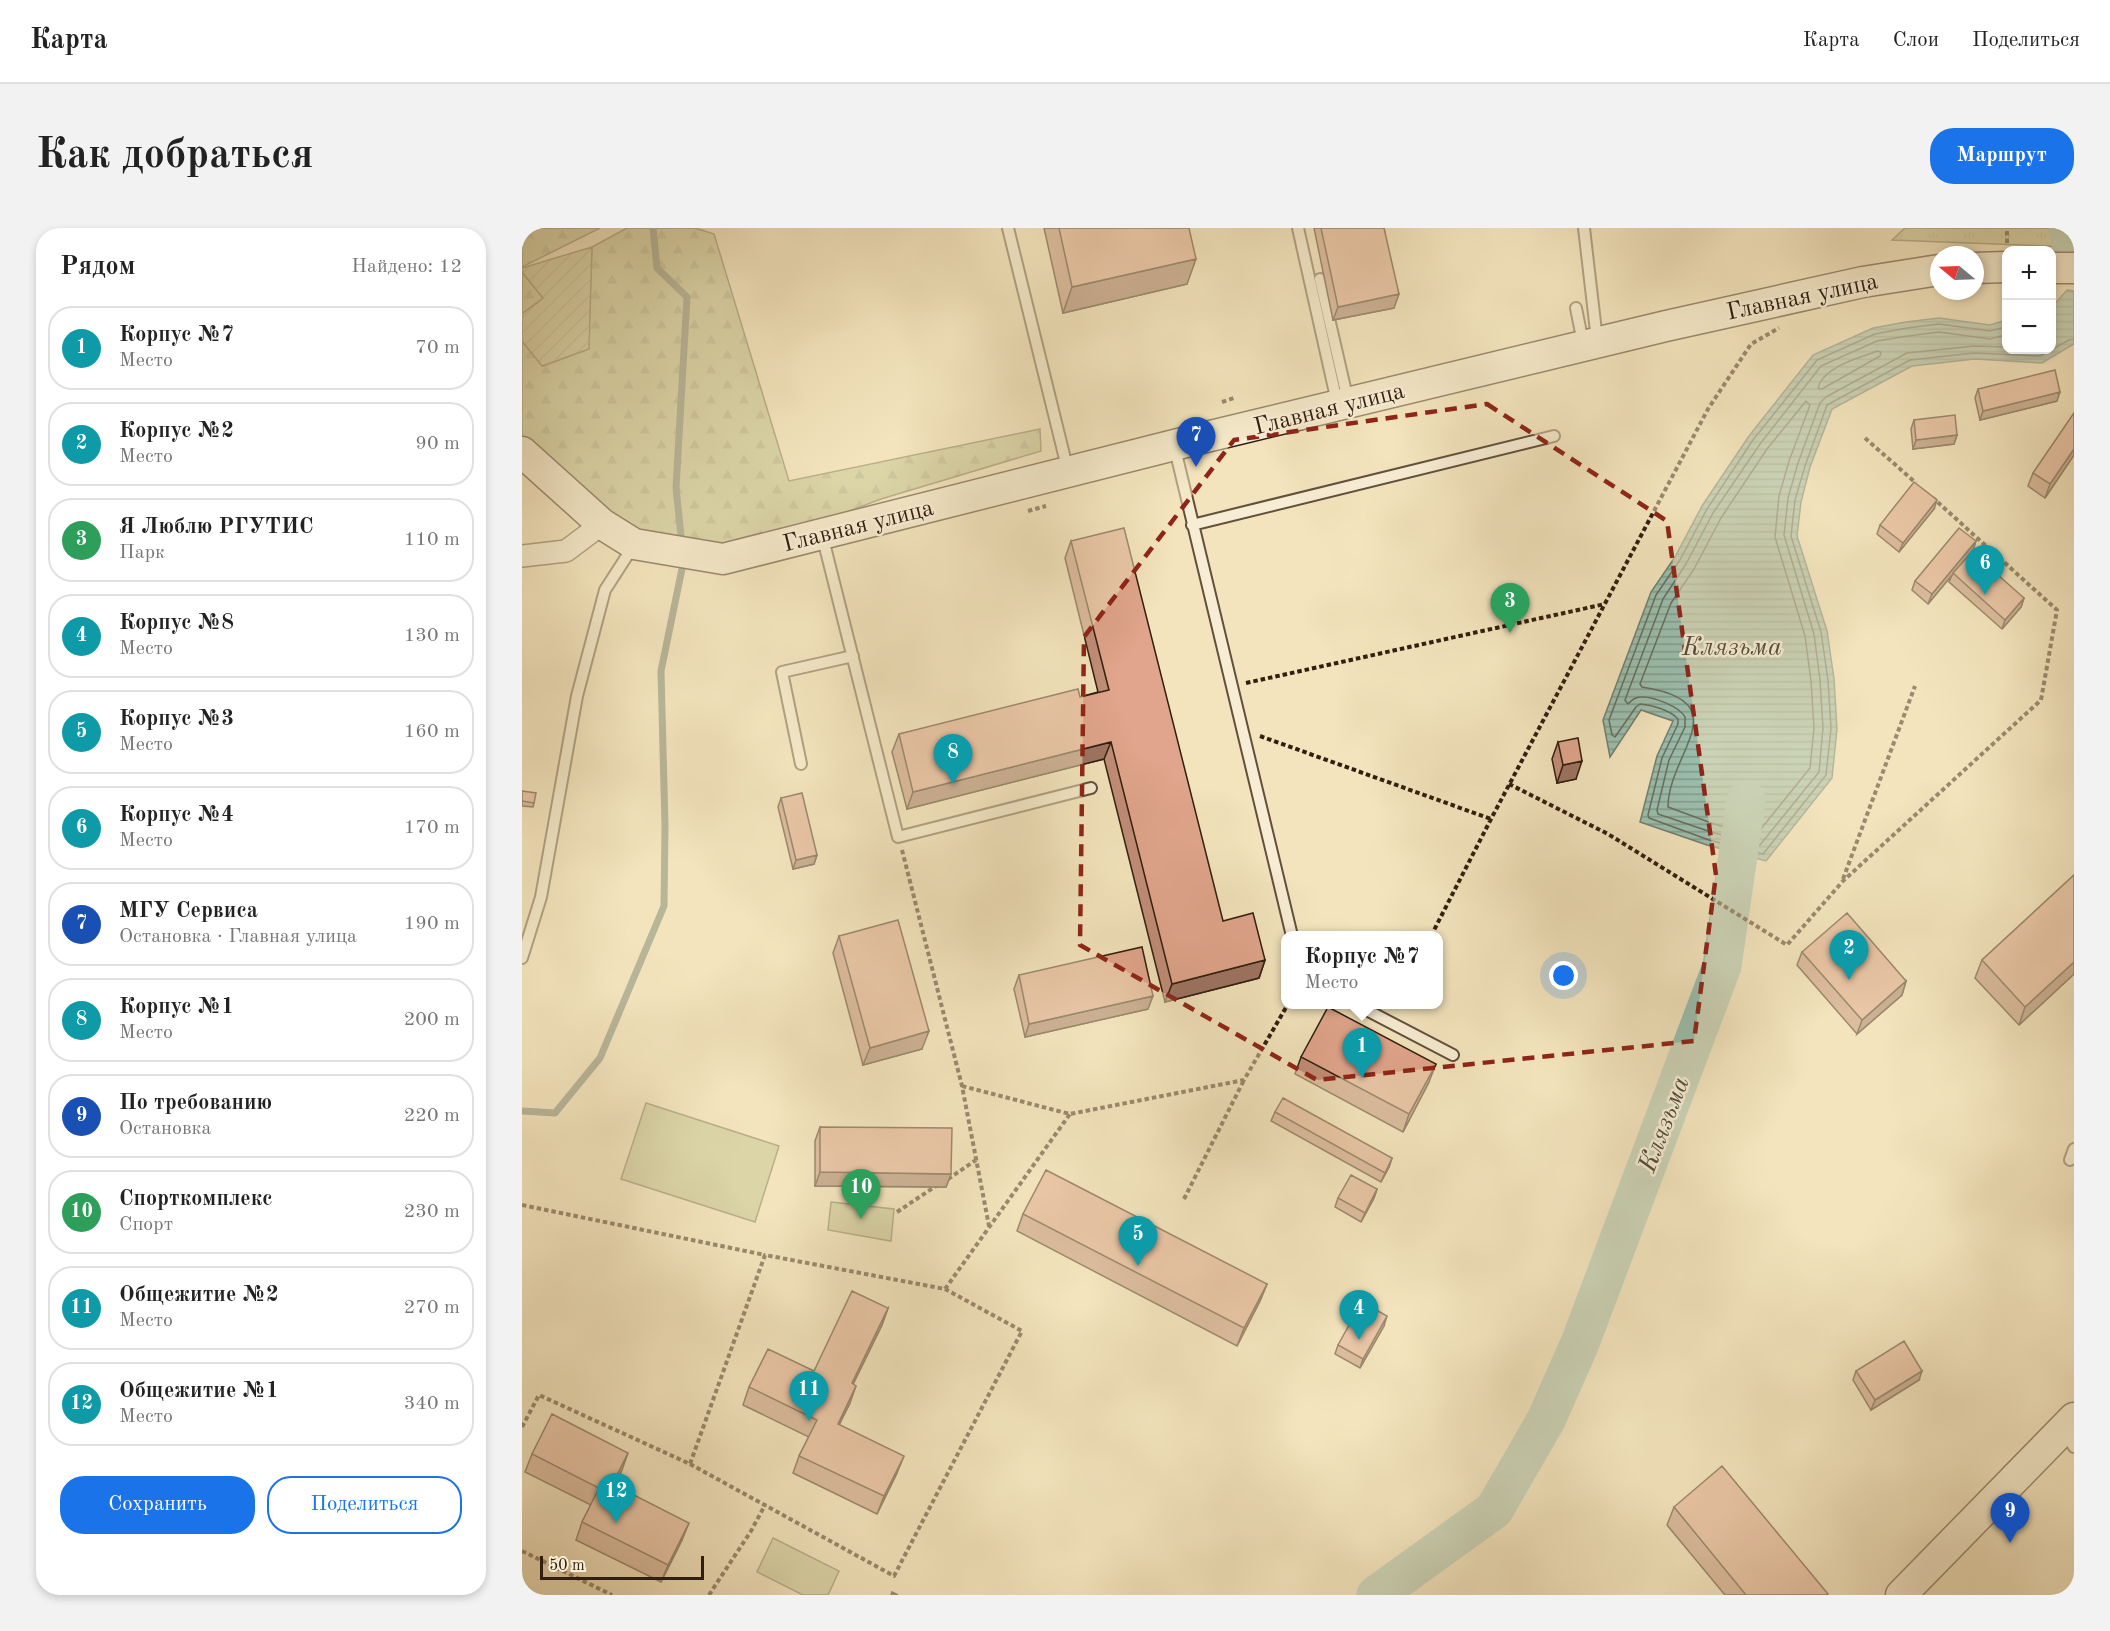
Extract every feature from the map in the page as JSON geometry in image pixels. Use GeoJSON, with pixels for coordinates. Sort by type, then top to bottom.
{"type":"FeatureCollection","features":[{"type":"Feature","properties":{"kind":"main road"},"geometry":{"type":"LineString","coordinates":[[1984,268],[2002,267]]}},
{"type":"Feature","properties":{"kind":"main road"},"geometry":{"type":"LineString","coordinates":[[2056,267],[2074,268]]}},
{"type":"Feature","properties":{"kind":"main road","name":"Главная улица"},"geometry":{"type":"LineString","coordinates":[[634,544],[723,559],[1174,445],[1590,344],[1863,282],[1930,271]]}},
{"type":"Feature","properties":{"kind":"main road"},"geometry":{"type":"LineString","coordinates":[[522,452],[602,524],[634,544]]}},
{"type":"Feature","properties":{"kind":"main road"},"geometry":{"type":"LineString","coordinates":[[1901,1595],[2070,1432]]}},
{"type":"Feature","properties":{"kind":"street"},"geometry":{"type":"LineString","coordinates":[[522,556],[566,551],[602,524]]}},
{"type":"Feature","properties":{"kind":"lane"},"geometry":{"type":"LineString","coordinates":[[1008,228],[1068,472]]}},
{"type":"Feature","properties":{"kind":"lane"},"geometry":{"type":"LineString","coordinates":[[1298,228],[1343,404]]}},
{"type":"Feature","properties":{"kind":"lane"},"geometry":{"type":"LineString","coordinates":[[1584,228],[1590,344]]}},
{"type":"Feature","properties":{"kind":"lane"},"geometry":{"type":"LineString","coordinates":[[1320,279],[1343,404]]}},
{"type":"Feature","properties":{"kind":"lane"},"geometry":{"type":"LineString","coordinates":[[1575,308],[1590,344]]}},
{"type":"Feature","properties":{"kind":"lane"},"geometry":{"type":"LineString","coordinates":[[1192,525],[1554,435]]}},
{"type":"Feature","properties":{"kind":"lane"},"geometry":{"type":"LineString","coordinates":[[1174,445],[1291,931]]}},
{"type":"Feature","properties":{"kind":"lane"},"geometry":{"type":"LineString","coordinates":[[822,534],[898,837],[1091,788]]}},
{"type":"Feature","properties":{"kind":"lane"},"geometry":{"type":"LineString","coordinates":[[522,958],[541,897],[577,696],[602,601],[605,590],[634,544]]}},
{"type":"Feature","properties":{"kind":"lane"},"geometry":{"type":"LineString","coordinates":[[801,764],[782,672],[852,656]]}},
{"type":"Feature","properties":{"kind":"lane"},"geometry":{"type":"LineString","coordinates":[[1363,1009],[1453,1055]]}},
{"type":"Feature","properties":{"kind":"path"},"geometry":{"type":"LineString","coordinates":[[1433,931],[1708,409],[1751,344],[1780,328]]}},
{"type":"Feature","properties":{"kind":"path"},"geometry":{"type":"LineString","coordinates":[[1221,402],[1234,398]]}},
{"type":"Feature","properties":{"kind":"path"},"geometry":{"type":"LineString","coordinates":[[1865,438],[1916,484]]}},
{"type":"Feature","properties":{"kind":"path"},"geometry":{"type":"LineString","coordinates":[[1509,784],[1608,834],[1787,945],[1843,881],[2041,700],[2057,610],[1925,491]]}},
{"type":"Feature","properties":{"kind":"path"},"geometry":{"type":"LineString","coordinates":[[1231,686],[1606,604]]}},
{"type":"Feature","properties":{"kind":"path"},"geometry":{"type":"LineString","coordinates":[[1843,881],[1915,686]]}},
{"type":"Feature","properties":{"kind":"path"},"geometry":{"type":"LineString","coordinates":[[1242,730],[1491,819]]}},
{"type":"Feature","properties":{"kind":"path"},"geometry":{"type":"LineString","coordinates":[[898,837],[962,1086],[989,1227]]}},
{"type":"Feature","properties":{"kind":"path"},"geometry":{"type":"LineString","coordinates":[[1184,1198],[1244,1080],[1286,1009]]}},
{"type":"Feature","properties":{"kind":"path"},"geometry":{"type":"LineString","coordinates":[[962,1086],[1070,1114],[1244,1080]]}},
{"type":"Feature","properties":{"kind":"path"},"geometry":{"type":"LineString","coordinates":[[945,1289],[1070,1114]]}},
{"type":"Feature","properties":{"kind":"path"},"geometry":{"type":"LineString","coordinates":[[897,1212],[976,1160]]}},
{"type":"Feature","properties":{"kind":"path"},"geometry":{"type":"LineString","coordinates":[[522,1205],[945,1289],[1022,1332],[894,1576],[690,1464],[539,1395],[522,1427]]}},
{"type":"Feature","properties":{"kind":"path"},"geometry":{"type":"LineString","coordinates":[[690,1464],[765,1255]]}},
{"type":"Feature","properties":{"kind":"path"},"geometry":{"type":"LineString","coordinates":[[709,1595],[751,1531],[765,1505]]}},
{"type":"Feature","properties":{"kind":"path"},"geometry":{"type":"LineString","coordinates":[[522,1551],[612,1595]]}},
{"type":"Feature","properties":{"kind":"highlighted area"},"geometry":{"type":"Polygon","coordinates":[[[1487,404],[1667,521],[1716,875],[1694,1041],[1317,1080],[1080,945],[1084,637],[1234,440],[1487,404]]]}},
{"type":"Feature","properties":{"kind":"green space"},"geometry":{"type":"Polygon","coordinates":[[[522,228],[600,228],[522,267],[522,228]]]}},
{"type":"Feature","properties":{"kind":"green space"},"geometry":{"type":"Polygon","coordinates":[[[627,228],[695,228],[714,234],[789,481],[1040,429],[1041,451],[881,499],[723,559],[634,544],[522,451],[522,341],[543,366],[588,349],[592,247],[627,228]]]}},
{"type":"Feature","properties":{"kind":"green space"},"geometry":{"type":"Polygon","coordinates":[[[1905,228],[2066,228],[2071,247],[2056,246],[1892,240],[1905,228]]]}},
{"type":"Feature","properties":{"kind":"green space"},"geometry":{"type":"Polygon","coordinates":[[[592,247],[589,349],[542,366],[522,341],[522,314],[543,298],[522,272],[522,268],[592,247]]]}},
{"type":"Feature","properties":{"kind":"green space"},"geometry":{"type":"Polygon","coordinates":[[[522,272],[543,298],[522,314],[522,272]]]}},
{"type":"Feature","properties":{"kind":"green space"},"geometry":{"type":"Polygon","coordinates":[[[646,1103],[779,1146],[755,1222],[621,1179],[646,1103]]]}},
{"type":"Feature","properties":{"kind":"green space"},"geometry":{"type":"Polygon","coordinates":[[[831,1202],[894,1209],[891,1241],[828,1230],[831,1202]]]}},
{"type":"Feature","properties":{"kind":"green space"},"geometry":{"type":"Polygon","coordinates":[[[773,1538],[839,1571],[828,1595],[803,1595],[757,1572],[773,1538]]]}},
{"type":"Feature","properties":{"kind":"water","name":"Клязьма"},"geometry":{"type":"Polygon","coordinates":[[[2067,290],[2074,291],[2074,344],[2042,363],[1975,359],[1912,366],[1832,409],[1810,467],[1801,502],[1797,536],[1827,631],[1834,679],[1837,729],[1832,778],[1766,861],[1707,845],[1640,822],[1657,756],[1673,721],[1641,710],[1610,757],[1603,720],[1651,592],[1675,557],[1702,506],[1749,436],[1813,355],[1873,328],[1939,318],[1990,325],[2002,321],[2002,354],[2056,354],[2056,302],[2067,290]]]}},
{"type":"Feature","properties":{"kind":"building"},"geometry":{"type":"Polygon","coordinates":[[[1059,228],[1189,228],[1196,259],[1072,287],[1059,228]]]}},
{"type":"Feature","properties":{"kind":"building"},"geometry":{"type":"Polygon","coordinates":[[[1321,228],[1384,228],[1399,294],[1338,307],[1321,228]]]}},
{"type":"Feature","properties":{"kind":"building"},"geometry":{"type":"Polygon","coordinates":[[[2055,370],[2060,392],[1983,411],[1978,389],[2055,370]]]}},
{"type":"Feature","properties":{"kind":"building"},"geometry":{"type":"Polygon","coordinates":[[[2074,413],[2074,449],[2050,484],[2033,473],[2074,413]]]}},
{"type":"Feature","properties":{"kind":"building"},"geometry":{"type":"Polygon","coordinates":[[[1955,415],[1957,435],[1916,440],[1914,420],[1955,415]]]}},
{"type":"Feature","properties":{"kind":"building"},"geometry":{"type":"Polygon","coordinates":[[[1914,482],[1937,500],[1903,543],[1880,525],[1914,482]]]}},
{"type":"Feature","properties":{"kind":"building"},"geometry":{"type":"Polygon","coordinates":[[[1124,528],[1223,921],[1253,913],[1265,960],[1172,984],[1111,742],[913,792],[899,734],[1078,689],[1080,697],[1109,690],[1071,541],[1124,528]]]}},
{"type":"Feature","properties":{"kind":"building"},"geometry":{"type":"Polygon","coordinates":[[[1959,528],[1976,541],[1932,594],[1915,581],[1959,528]]]}},
{"type":"Feature","properties":{"kind":"building"},"geometry":{"type":"Polygon","coordinates":[[[1972,552],[2024,598],[2005,620],[1953,573],[1972,552]]]}},
{"type":"Feature","properties":{"kind":"building"},"geometry":{"type":"Polygon","coordinates":[[[1578,738],[1582,761],[1563,765],[1558,742],[1578,738]]]}},
{"type":"Feature","properties":{"kind":"building"},"geometry":{"type":"Polygon","coordinates":[[[522,791],[536,793],[534,803],[522,801],[522,791]]]}},
{"type":"Feature","properties":{"kind":"building"},"geometry":{"type":"Polygon","coordinates":[[[802,793],[817,855],[796,860],[781,798],[802,793]]]}},
{"type":"Feature","properties":{"kind":"building"},"geometry":{"type":"Polygon","coordinates":[[[2074,875],[2074,962],[2025,1007],[1982,960],[2074,875]]]}},
{"type":"Feature","properties":{"kind":"building"},"geometry":{"type":"Polygon","coordinates":[[[1847,913],[1906,981],[1862,1020],[1802,952],[1847,913]]]}},
{"type":"Feature","properties":{"kind":"building"},"geometry":{"type":"Polygon","coordinates":[[[898,920],[929,1031],[870,1048],[839,936],[898,920]]]}},
{"type":"Feature","properties":{"kind":"building"},"geometry":{"type":"Polygon","coordinates":[[[1142,947],[1153,996],[1029,1024],[1019,975],[1142,947]]]}},
{"type":"Feature","properties":{"kind":"building"},"geometry":{"type":"Polygon","coordinates":[[[1327,1009],[1332,1009],[1436,1064],[1409,1114],[1301,1057],[1327,1009]]]}},
{"type":"Feature","properties":{"kind":"building"},"geometry":{"type":"Polygon","coordinates":[[[1283,1098],[1392,1158],[1385,1173],[1275,1112],[1283,1098]]]}},
{"type":"Feature","properties":{"kind":"building"},"geometry":{"type":"Polygon","coordinates":[[[820,1127],[952,1128],[951,1174],[820,1172],[820,1127]]]}},
{"type":"Feature","properties":{"kind":"building"},"geometry":{"type":"Polygon","coordinates":[[[1046,1170],[1267,1284],[1244,1328],[1023,1214],[1046,1170]]]}},
{"type":"Feature","properties":{"kind":"building"},"geometry":{"type":"Polygon","coordinates":[[[1351,1175],[1377,1189],[1365,1213],[1338,1198],[1351,1175]]]}},
{"type":"Feature","properties":{"kind":"building"},"geometry":{"type":"Polygon","coordinates":[[[852,1291],[888,1308],[852,1383],[856,1386],[838,1424],[904,1456],[884,1496],[799,1456],[817,1420],[749,1387],[768,1349],[814,1371],[852,1291]]]}},
{"type":"Feature","properties":{"kind":"building"},"geometry":{"type":"Polygon","coordinates":[[[1362,1302],[1387,1316],[1363,1359],[1338,1345],[1362,1302]]]}},
{"type":"Feature","properties":{"kind":"building"},"geometry":{"type":"Polygon","coordinates":[[[1904,1341],[1922,1371],[1875,1400],[1856,1371],[1904,1341]]]}},
{"type":"Feature","properties":{"kind":"building"},"geometry":{"type":"Polygon","coordinates":[[[552,1414],[628,1453],[618,1473],[628,1478],[622,1489],[689,1523],[668,1565],[582,1522],[599,1488],[532,1454],[552,1414]]]}},
{"type":"Feature","properties":{"kind":"building"},"geometry":{"type":"Polygon","coordinates":[[[1722,1466],[1828,1594],[1746,1595],[1674,1507],[1722,1466]]]}},
{"type":"Feature","properties":{"kind":"waterway"},"geometry":{"type":"LineString","coordinates":[[653,228],[657,268],[687,297],[676,488],[682,545]]}},
{"type":"Feature","properties":{"kind":"waterway","name":"Клязьма"},"geometry":{"type":"LineString","coordinates":[[2068,228],[2074,256]]}},
{"type":"Feature","properties":{"kind":"waterway"},"geometry":{"type":"LineString","coordinates":[[522,1111],[555,1113],[600,1058],[664,906],[665,826],[661,671],[684,559]]}},
{"type":"Feature","properties":{"kind":"waterway","name":"Клязьма"},"geometry":{"type":"LineString","coordinates":[[1376,1595],[1494,1510],[1546,1420],[1580,1343],[1722,966],[1746,800]]}},
{"type":"Feature","properties":{"kind":"place","name":"МГУ Сервиса"},"geometry":{"type":"Point","coordinates":[1196,467]}},
{"type":"Feature","properties":{"kind":"place","name":"Корпус №4"},"geometry":{"type":"Point","coordinates":[1985,595]}},
{"type":"Feature","properties":{"kind":"place","name":"Я Люблю РГУТИС"},"geometry":{"type":"Point","coordinates":[1510,633]}},
{"type":"Feature","properties":{"kind":"place","name":"Корпус №1"},"geometry":{"type":"Point","coordinates":[953,784]}},
{"type":"Feature","properties":{"kind":"place","name":"Корпус №2"},"geometry":{"type":"Point","coordinates":[1849,980]}},
{"type":"Feature","properties":{"kind":"place","name":"Корпус №7"},"geometry":{"type":"Point","coordinates":[1362,1078]}},
{"type":"Feature","properties":{"kind":"place","name":"Спорткомплекс"},"geometry":{"type":"Point","coordinates":[861,1219]}},
{"type":"Feature","properties":{"kind":"place","name":"Корпус №3"},"geometry":{"type":"Point","coordinates":[1138,1266]}},
{"type":"Feature","properties":{"kind":"place","name":"Корпус №8"},"geometry":{"type":"Point","coordinates":[1359,1340]}},
{"type":"Feature","properties":{"kind":"place","name":"Общежитие №2"},"geometry":{"type":"Point","coordinates":[809,1421]}},
{"type":"Feature","properties":{"kind":"place","name":"Общежитие №1"},"geometry":{"type":"Point","coordinates":[616,1523]}},
{"type":"Feature","properties":{"kind":"place","name":"По требованию"},"geometry":{"type":"Point","coordinates":[2010,1543]}}]}
